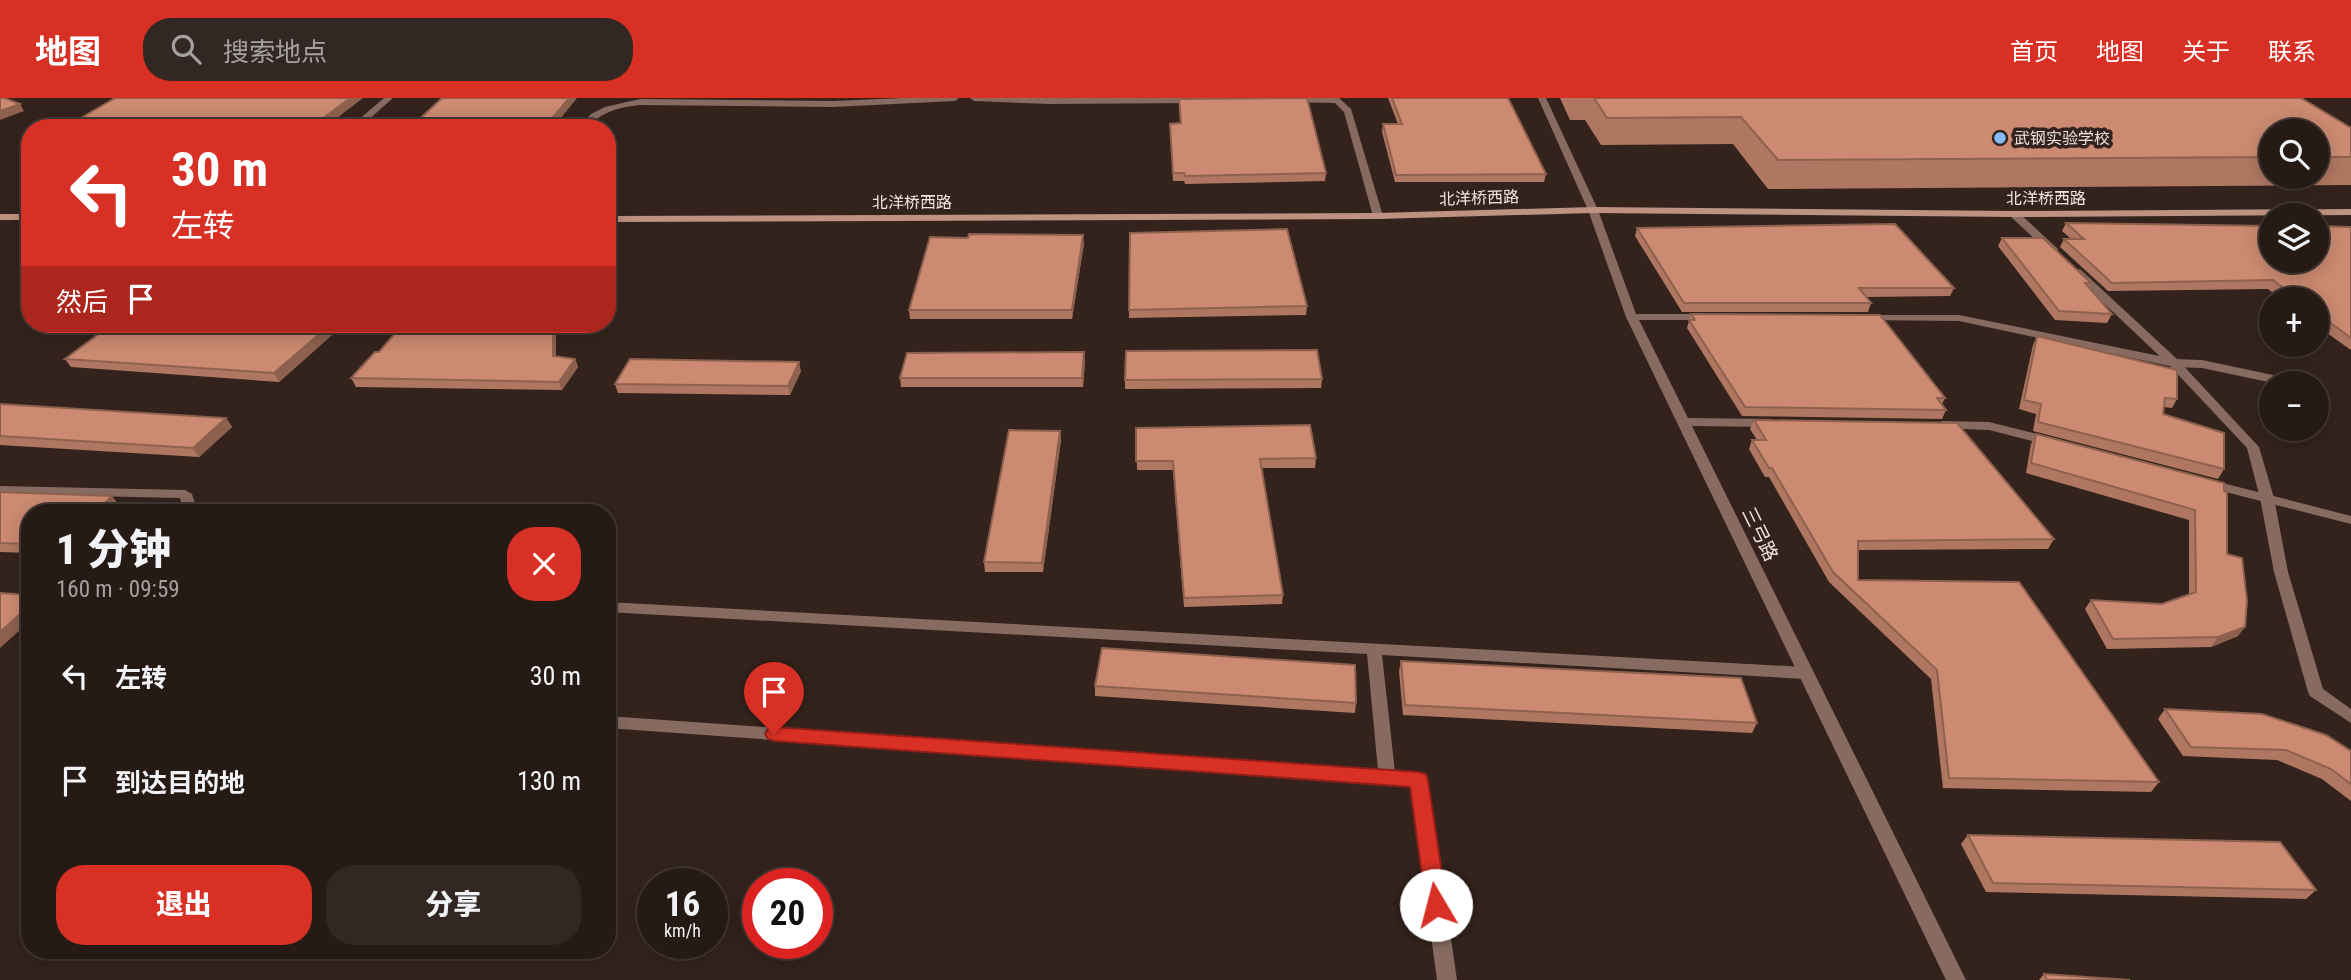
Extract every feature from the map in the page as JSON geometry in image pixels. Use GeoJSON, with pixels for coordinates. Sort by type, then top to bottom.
{"type":"FeatureCollection","features":[{"type":"Feature","properties":{"kind":"main road","name":"北洋桥西路"},"geometry":{"type":"LineString","coordinates":[[616,219],[1378,216],[1593,211],[2014,214],[2351,212]]}},
{"type":"Feature","properties":{"kind":"main road"},"geometry":{"type":"LineString","coordinates":[[0,217],[21,218]]}},
{"type":"Feature","properties":{"kind":"street"},"geometry":{"type":"LineString","coordinates":[[364,119],[389,98]]}},
{"type":"Feature","properties":{"kind":"street"},"geometry":{"type":"LineString","coordinates":[[589,119],[620,104],[640,102],[833,104],[955,98]]}},
{"type":"Feature","properties":{"kind":"street"},"geometry":{"type":"LineString","coordinates":[[974,98],[1049,101],[1203,100]]}},
{"type":"Feature","properties":{"kind":"street","name":"三弓路"},"geometry":{"type":"LineString","coordinates":[[1542,98],[1593,211],[1632,317],[1956,980]]}},
{"type":"Feature","properties":{"kind":"street"},"geometry":{"type":"LineString","coordinates":[[1280,99],[1337,100],[1348,111],[1378,216]]}},
{"type":"Feature","properties":{"kind":"street"},"geometry":{"type":"LineString","coordinates":[[2014,214],[2174,363],[2253,447],[2267,498],[2281,572],[2316,692],[2351,717]]}},
{"type":"Feature","properties":{"kind":"street"},"geometry":{"type":"LineString","coordinates":[[1632,317],[1727,317]]}},
{"type":"Feature","properties":{"kind":"street"},"geometry":{"type":"LineString","coordinates":[[1850,318],[1959,318],[2174,363],[2202,364],[2259,377]]}},
{"type":"Feature","properties":{"kind":"street"},"geometry":{"type":"LineString","coordinates":[[1685,422],[1782,423]]}},
{"type":"Feature","properties":{"kind":"street"},"geometry":{"type":"LineString","coordinates":[[1934,425],[1989,426],[2068,446]]}},
{"type":"Feature","properties":{"kind":"street"},"geometry":{"type":"LineString","coordinates":[[2188,477],[2351,520]]}},
{"type":"Feature","properties":{"kind":"street"},"geometry":{"type":"LineString","coordinates":[[0,490],[185,494],[188,504]]}},
{"type":"Feature","properties":{"kind":"street"},"geometry":{"type":"LineString","coordinates":[[616,607],[1805,673]]}},
{"type":"Feature","properties":{"kind":"street"},"geometry":{"type":"LineString","coordinates":[[1374,648],[1387,777]]}},
{"type":"Feature","properties":{"kind":"street"},"geometry":{"type":"LineString","coordinates":[[616,723],[1419,780],[1447,980]]}},
{"type":"Feature","properties":{"kind":"building"},"geometry":{"type":"Polygon","coordinates":[[[0,98],[4,98],[20,104],[0,111],[0,98]]]}},
{"type":"Feature","properties":{"kind":"building"},"geometry":{"type":"Polygon","coordinates":[[[115,98],[350,98],[325,117],[330,119],[79,119],[115,98]]]}},
{"type":"Feature","properties":{"kind":"building"},"geometry":{"type":"Polygon","coordinates":[[[442,98],[569,98],[552,119],[420,119],[442,98]]]}},
{"type":"Feature","properties":{"kind":"building"},"geometry":{"type":"Polygon","coordinates":[[[1307,98],[1326,173],[1185,176],[1184,173],[1173,173],[1170,124],[1181,123],[1179,99],[1307,98]]]}},
{"type":"Feature","properties":{"kind":"building"},"geometry":{"type":"Polygon","coordinates":[[[1392,98],[1508,98],[1546,174],[1396,175],[1383,124],[1402,124],[1392,98]]]}},
{"type":"Feature","properties":{"kind":"building","name":"武钢实验学校"},"geometry":{"type":"Polygon","coordinates":[[[1594,98],[2301,98],[2351,128],[2351,157],[2329,157],[2329,119],[2259,119],[2259,157],[1778,160],[1741,117],[1607,118],[1594,98]]]}},
{"type":"Feature","properties":{"kind":"building"},"geometry":{"type":"Polygon","coordinates":[[[2066,223],[2259,226],[2259,273],[2329,273],[2329,226],[2350,227],[2351,338],[2329,322],[2329,287],[2282,287],[2273,280],[2112,283],[2064,239],[2084,239],[2066,223]]]}},
{"type":"Feature","properties":{"kind":"building"},"geometry":{"type":"Polygon","coordinates":[[[1895,224],[1954,288],[1859,288],[1871,303],[1684,303],[1637,228],[1895,224]]]}},
{"type":"Feature","properties":{"kind":"building"},"geometry":{"type":"Polygon","coordinates":[[[1287,229],[1307,306],[1129,310],[1130,233],[1287,229]]]}},
{"type":"Feature","properties":{"kind":"building"},"geometry":{"type":"Polygon","coordinates":[[[969,234],[1083,235],[1072,310],[909,310],[930,237],[968,238],[969,234]]]}},
{"type":"Feature","properties":{"kind":"building"},"geometry":{"type":"Polygon","coordinates":[[[2002,238],[2043,238],[2091,283],[2085,283],[2112,314],[2059,311],[2002,238]]]}},
{"type":"Feature","properties":{"kind":"building"},"geometry":{"type":"Polygon","coordinates":[[[1691,314],[1880,315],[1945,398],[1937,398],[1946,410],[1745,407],[1689,320],[1695,320],[1691,314]]]}},
{"type":"Feature","properties":{"kind":"building"},"geometry":{"type":"Polygon","coordinates":[[[100,333],[321,333],[274,373],[65,359],[100,333]]]}},
{"type":"Feature","properties":{"kind":"building"},"geometry":{"type":"Polygon","coordinates":[[[395,333],[553,333],[553,356],[575,359],[559,382],[351,378],[375,352],[379,352],[395,333]]]}},
{"type":"Feature","properties":{"kind":"building"},"geometry":{"type":"Polygon","coordinates":[[[2037,336],[2177,370],[2177,399],[2165,398],[2163,414],[2224,433],[2224,469],[2038,422],[2041,404],[2024,400],[2037,336]]]}},
{"type":"Feature","properties":{"kind":"building"},"geometry":{"type":"Polygon","coordinates":[[[1317,350],[1322,379],[1125,380],[1126,351],[1317,350]]]}},
{"type":"Feature","properties":{"kind":"building"},"geometry":{"type":"Polygon","coordinates":[[[1084,352],[1082,378],[900,378],[907,353],[1084,352]]]}},
{"type":"Feature","properties":{"kind":"building"},"geometry":{"type":"Polygon","coordinates":[[[630,359],[799,362],[788,386],[615,384],[630,359]]]}},
{"type":"Feature","properties":{"kind":"building"},"geometry":{"type":"Polygon","coordinates":[[[0,404],[226,418],[193,448],[0,436],[0,404]]]}},
{"type":"Feature","properties":{"kind":"building"},"geometry":{"type":"Polygon","coordinates":[[[1754,420],[1957,423],[2054,539],[1858,541],[1858,580],[2019,582],[2159,782],[1949,778],[1937,670],[1833,572],[1772,468],[1769,468],[1752,440],[1766,440],[1754,420]]]}},
{"type":"Feature","properties":{"kind":"building"},"geometry":{"type":"Polygon","coordinates":[[[1310,425],[1316,458],[1260,459],[1283,595],[1184,598],[1173,461],[1136,461],[1136,428],[1310,425]]]}},
{"type":"Feature","properties":{"kind":"building"},"geometry":{"type":"Polygon","coordinates":[[[1009,430],[1060,431],[1042,563],[984,562],[1009,430]]]}},
{"type":"Feature","properties":{"kind":"building"},"geometry":{"type":"Polygon","coordinates":[[[2036,434],[2224,483],[2224,491],[2227,492],[2227,554],[2242,558],[2247,601],[2245,627],[2218,637],[2113,639],[2091,600],[2162,604],[2196,592],[2195,510],[2031,463],[2036,434]]]}},
{"type":"Feature","properties":{"kind":"building"},"geometry":{"type":"Polygon","coordinates":[[[0,492],[112,496],[104,504],[21,504],[21,544],[0,543],[0,492]]]}},
{"type":"Feature","properties":{"kind":"building"},"geometry":{"type":"Polygon","coordinates":[[[0,593],[21,594],[21,613],[0,632],[0,593]]]}},
{"type":"Feature","properties":{"kind":"building"},"geometry":{"type":"Polygon","coordinates":[[[1102,648],[1355,665],[1356,703],[1095,686],[1102,648]]]}},
{"type":"Feature","properties":{"kind":"building"},"geometry":{"type":"Polygon","coordinates":[[[1401,661],[1741,678],[1757,723],[1405,705],[1401,661]]]}},
{"type":"Feature","properties":{"kind":"building"},"geometry":{"type":"Polygon","coordinates":[[[2165,709],[2262,714],[2326,735],[2351,751],[2351,784],[2331,769],[2286,750],[2191,747],[2165,709]]]}},
{"type":"Feature","properties":{"kind":"building"},"geometry":{"type":"Polygon","coordinates":[[[1968,835],[2280,842],[2316,890],[1993,883],[1968,835]]]}},
{"type":"Feature","properties":{"kind":"building"},"geometry":{"type":"Polygon","coordinates":[[[2044,974],[2130,980],[2047,980],[2044,974]]]}},
{"type":"Feature","properties":{"kind":"place","name":"武钢实验学校"},"geometry":{"type":"Point","coordinates":[2000,138]}},
{"type":"Feature","properties":{"kind":"route"},"geometry":{"type":"LineString","coordinates":[[774,734],[1419,780],[1436,905]]}}]}
